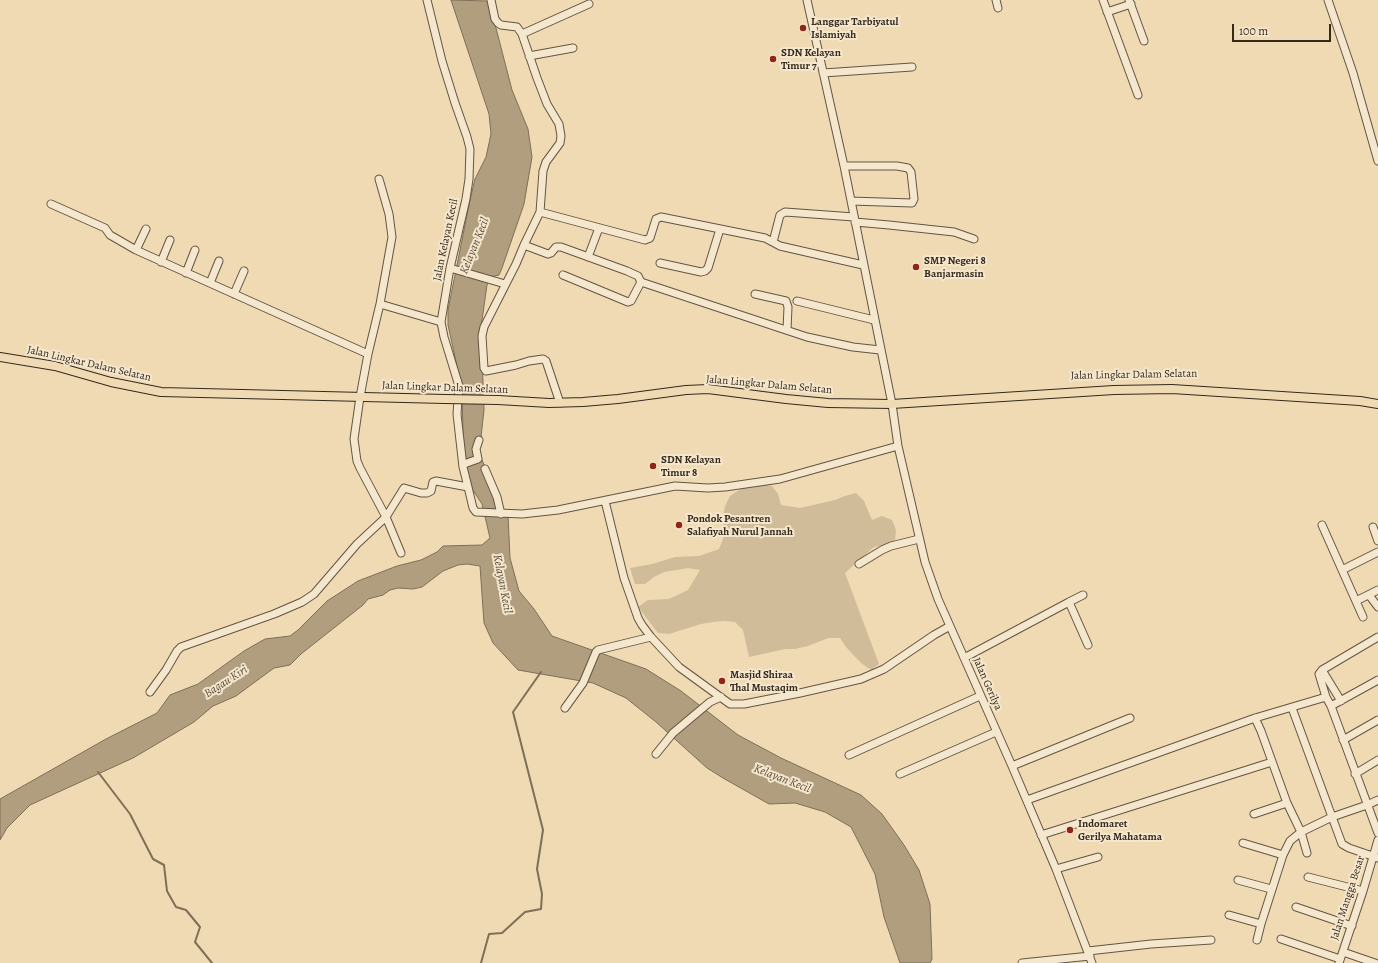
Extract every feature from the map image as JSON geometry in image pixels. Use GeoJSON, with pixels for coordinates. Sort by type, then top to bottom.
{"type":"FeatureCollection","features":[{"type":"Feature","properties":{"kind":"main road","name":"Jalan Lingkar Dalam Selatan"},"geometry":{"type":"LineString","coordinates":[[0,357],[55,366],[111,382],[161,392],[360,396],[560,403],[708,389],[828,403],[892,404],[1114,390],[1172,389],[1360,401],[1378,404]]}},
{"type":"Feature","properties":{"kind":"main road","name":"Jalan Lingkar Dalam Selatan"},"geometry":{"type":"LineString","coordinates":[[892,404],[895,400],[1107,384],[1188,384],[1378,400]]}},
{"type":"Feature","properties":{"kind":"street","name":"Jalan Kelayan Kecil"},"geometry":{"type":"LineString","coordinates":[[427,0],[442,61],[468,137],[470,149],[469,179],[466,199],[441,322],[459,386],[458,414],[464,466],[474,510],[485,514],[501,514]]}},
{"type":"Feature","properties":{"kind":"street"},"geometry":{"type":"LineString","coordinates":[[490,0],[495,19],[498,23],[501,25],[518,27],[522,34],[547,104],[559,124],[561,136],[560,143],[546,162],[543,171],[540,212],[483,330],[485,370],[540,359],[544,360],[550,372],[560,403]]}},
{"type":"Feature","properties":{"kind":"street","name":"Jalan Gerilya"},"geometry":{"type":"LineString","coordinates":[[807,0],[844,166],[892,404],[898,446],[919,539],[930,578],[980,696],[1027,800],[1056,869],[1090,957]]}},
{"type":"Feature","properties":{"kind":"street"},"geometry":{"type":"LineString","coordinates":[[996,0],[998,8]]}},
{"type":"Feature","properties":{"kind":"street"},"geometry":{"type":"LineString","coordinates":[[1103,0],[1138,95]]}},
{"type":"Feature","properties":{"kind":"street"},"geometry":{"type":"LineString","coordinates":[[1328,0],[1353,73],[1378,161]]}},
{"type":"Feature","properties":{"kind":"street"},"geometry":{"type":"LineString","coordinates":[[1108,12],[1130,2],[1144,42]]}},
{"type":"Feature","properties":{"kind":"street"},"geometry":{"type":"LineString","coordinates":[[522,34],[589,4]]}},
{"type":"Feature","properties":{"kind":"street"},"geometry":{"type":"LineString","coordinates":[[529,56],[573,48]]}},
{"type":"Feature","properties":{"kind":"street"},"geometry":{"type":"LineString","coordinates":[[823,73],[912,67]]}},
{"type":"Feature","properties":{"kind":"street"},"geometry":{"type":"LineString","coordinates":[[844,166],[897,166],[908,168],[911,172],[914,199],[912,202],[851,201]]}},
{"type":"Feature","properties":{"kind":"street"},"geometry":{"type":"LineString","coordinates":[[379,179],[389,214],[392,237],[380,304],[360,396],[354,439],[357,461],[386,517],[401,553]]}},
{"type":"Feature","properties":{"kind":"street"},"geometry":{"type":"LineString","coordinates":[[51,204],[105,228],[110,235],[161,262],[368,354]]}},
{"type":"Feature","properties":{"kind":"street"},"geometry":{"type":"LineString","coordinates":[[540,212],[645,240],[650,238],[658,217],[765,238],[780,246],[864,265]]}},
{"type":"Feature","properties":{"kind":"street"},"geometry":{"type":"LineString","coordinates":[[773,242],[782,213],[790,212],[954,232],[974,238]]}},
{"type":"Feature","properties":{"kind":"street"},"geometry":{"type":"LineString","coordinates":[[588,257],[599,228]]}},
{"type":"Feature","properties":{"kind":"street"},"geometry":{"type":"LineString","coordinates":[[660,263],[701,272],[704,271],[708,268],[720,228]]}},
{"type":"Feature","properties":{"kind":"street"},"geometry":{"type":"LineString","coordinates":[[136,250],[146,229]]}},
{"type":"Feature","properties":{"kind":"street"},"geometry":{"type":"LineString","coordinates":[[161,262],[170,240]]}},
{"type":"Feature","properties":{"kind":"street"},"geometry":{"type":"LineString","coordinates":[[524,245],[548,254],[551,253],[556,247],[561,247],[638,276],[641,282],[807,337],[853,347],[880,350]]}},
{"type":"Feature","properties":{"kind":"street"},"geometry":{"type":"LineString","coordinates":[[186,273],[195,250]]}},
{"type":"Feature","properties":{"kind":"street"},"geometry":{"type":"LineString","coordinates":[[210,283],[219,261]]}},
{"type":"Feature","properties":{"kind":"street"},"geometry":{"type":"LineString","coordinates":[[451,268],[505,284]]}},
{"type":"Feature","properties":{"kind":"street"},"geometry":{"type":"LineString","coordinates":[[234,294],[244,270]]}},
{"type":"Feature","properties":{"kind":"street"},"geometry":{"type":"LineString","coordinates":[[563,276],[628,302],[631,302],[641,282]]}},
{"type":"Feature","properties":{"kind":"street"},"geometry":{"type":"LineString","coordinates":[[755,294],[786,301],[788,307],[787,330]]}},
{"type":"Feature","properties":{"kind":"street"},"geometry":{"type":"LineString","coordinates":[[797,301],[874,320]]}},
{"type":"Feature","properties":{"kind":"street"},"geometry":{"type":"LineString","coordinates":[[380,304],[441,322]]}},
{"type":"Feature","properties":{"kind":"street"},"geometry":{"type":"LineString","coordinates":[[464,466],[478,459],[476,450],[479,440]]}},
{"type":"Feature","properties":{"kind":"street"},"geometry":{"type":"LineString","coordinates":[[485,469],[497,496],[501,514],[522,514],[605,501],[675,486],[708,488],[725,487],[780,478],[898,446]]}},
{"type":"Feature","properties":{"kind":"street"},"geometry":{"type":"LineString","coordinates":[[150,692],[181,647],[274,614],[302,602],[314,594],[345,557],[386,517],[404,488],[421,493],[427,493],[431,490],[434,482],[436,481],[468,487]]}},
{"type":"Feature","properties":{"kind":"street"},"geometry":{"type":"LineString","coordinates":[[605,501],[624,578],[638,618],[651,637],[684,671],[730,704],[744,704],[861,679],[884,668],[950,626]]}},
{"type":"Feature","properties":{"kind":"street"},"geometry":{"type":"LineString","coordinates":[[1322,525],[1363,617]]}},
{"type":"Feature","properties":{"kind":"street"},"geometry":{"type":"LineString","coordinates":[[1372,527],[1378,541]]}},
{"type":"Feature","properties":{"kind":"street"},"geometry":{"type":"LineString","coordinates":[[859,564],[891,546],[919,539]]}},
{"type":"Feature","properties":{"kind":"street"},"geometry":{"type":"LineString","coordinates":[[1342,570],[1378,552]]}},
{"type":"Feature","properties":{"kind":"street"},"geometry":{"type":"LineString","coordinates":[[1356,601],[1378,590]]}},
{"type":"Feature","properties":{"kind":"street"},"geometry":{"type":"LineString","coordinates":[[1370,594],[1378,607]]}},
{"type":"Feature","properties":{"kind":"street"},"geometry":{"type":"LineString","coordinates":[[964,658],[1083,595]]}},
{"type":"Feature","properties":{"kind":"street"},"geometry":{"type":"LineString","coordinates":[[1069,602],[1088,645]]}},
{"type":"Feature","properties":{"kind":"street"},"geometry":{"type":"LineString","coordinates":[[565,708],[583,683],[596,652],[602,649],[651,637]]}},
{"type":"Feature","properties":{"kind":"street"},"geometry":{"type":"LineString","coordinates":[[1378,637],[1322,670],[1319,674],[1326,697],[1331,706],[1378,833]]}},
{"type":"Feature","properties":{"kind":"street"},"geometry":{"type":"LineString","coordinates":[[1322,670],[1341,701]]}},
{"type":"Feature","properties":{"kind":"street"},"geometry":{"type":"LineString","coordinates":[[1331,706],[1378,680]]}},
{"type":"Feature","properties":{"kind":"street"},"geometry":{"type":"LineString","coordinates":[[849,755],[980,696]]}},
{"type":"Feature","properties":{"kind":"street"},"geometry":{"type":"LineString","coordinates":[[656,754],[673,733],[710,702],[721,697]]}},
{"type":"Feature","properties":{"kind":"street"},"geometry":{"type":"LineString","coordinates":[[1027,800],[1255,718],[1326,697]]}},
{"type":"Feature","properties":{"kind":"street"},"geometry":{"type":"LineString","coordinates":[[1292,708],[1342,844],[1349,848],[1376,857]]}},
{"type":"Feature","properties":{"kind":"street"},"geometry":{"type":"LineString","coordinates":[[1012,766],[1130,718]]}},
{"type":"Feature","properties":{"kind":"street"},"geometry":{"type":"LineString","coordinates":[[1255,718],[1287,802],[1301,832],[1307,853]]}},
{"type":"Feature","properties":{"kind":"street"},"geometry":{"type":"LineString","coordinates":[[1343,740],[1378,720]]}},
{"type":"Feature","properties":{"kind":"street"},"geometry":{"type":"LineString","coordinates":[[900,774],[996,732]]}},
{"type":"Feature","properties":{"kind":"street"},"geometry":{"type":"LineString","coordinates":[[1355,774],[1378,760]]}},
{"type":"Feature","properties":{"kind":"street"},"geometry":{"type":"LineString","coordinates":[[1041,835],[1272,762]]}},
{"type":"Feature","properties":{"kind":"street"},"geometry":{"type":"LineString","coordinates":[[1257,940],[1283,855],[1290,841],[1301,832],[1332,817],[1378,800]]}},
{"type":"Feature","properties":{"kind":"street"},"geometry":{"type":"LineString","coordinates":[[1254,814],[1287,802]]}},
{"type":"Feature","properties":{"kind":"street","name":"Jalan Mangga Besar"},"geometry":{"type":"LineString","coordinates":[[1341,958],[1376,857],[1378,840]]}},
{"type":"Feature","properties":{"kind":"street"},"geometry":{"type":"LineString","coordinates":[[1244,843],[1283,855]]}},
{"type":"Feature","properties":{"kind":"street"},"geometry":{"type":"LineString","coordinates":[[1056,869],[1098,857]]}},
{"type":"Feature","properties":{"kind":"street"},"geometry":{"type":"LineString","coordinates":[[1308,877],[1363,891]]}},
{"type":"Feature","properties":{"kind":"street"},"geometry":{"type":"LineString","coordinates":[[1238,880],[1272,890]]}},
{"type":"Feature","properties":{"kind":"street"},"geometry":{"type":"LineString","coordinates":[[1296,907],[1352,926]]}},
{"type":"Feature","properties":{"kind":"street"},"geometry":{"type":"LineString","coordinates":[[1230,915],[1261,924]]}},
{"type":"Feature","properties":{"kind":"street"},"geometry":{"type":"LineString","coordinates":[[1022,963],[1090,957],[1151,944],[1211,940]]}},
{"type":"Feature","properties":{"kind":"street"},"geometry":{"type":"LineString","coordinates":[[1281,940],[1341,958],[1375,963],[1378,957]]}},
{"type":"Feature","properties":{"kind":"shaded area"},"geometry":{"type":"Polygon","coordinates":[[[761,484],[772,486],[778,494],[781,505],[800,508],[835,500],[856,493],[864,501],[872,520],[882,516],[892,520],[896,530],[895,541],[874,547],[845,573],[879,664],[871,670],[861,663],[840,638],[828,638],[808,646],[795,649],[785,649],[749,657],[743,630],[735,622],[713,622],[701,624],[669,634],[658,633],[638,607],[648,600],[669,599],[688,590],[700,570],[688,568],[664,572],[645,584],[635,584],[630,568],[652,564],[675,557],[699,556],[719,549],[723,539],[723,517],[725,506],[730,496],[739,490],[761,484]]]}},
{"type":"Feature","properties":{"kind":"water"},"geometry":{"type":"Polygon","coordinates":[[[451,0],[489,1],[512,90],[528,129],[532,157],[524,204],[502,268],[499,275],[490,277],[487,285],[481,327],[484,410],[481,437],[478,447],[480,456],[497,492],[501,509],[508,515],[510,558],[519,591],[534,609],[552,636],[646,669],[681,691],[738,735],[781,758],[861,795],[882,814],[904,845],[919,870],[930,904],[932,959],[930,963],[900,963],[884,917],[875,874],[851,827],[825,812],[795,803],[769,804],[723,778],[707,768],[656,722],[626,698],[593,683],[518,670],[493,643],[484,623],[480,566],[467,564],[458,565],[443,571],[422,587],[413,589],[398,588],[390,590],[383,595],[368,599],[363,605],[301,654],[290,665],[274,668],[236,696],[213,706],[194,722],[133,758],[30,805],[7,828],[0,840],[0,799],[106,739],[157,713],[170,695],[198,684],[244,651],[265,639],[290,636],[327,601],[358,581],[397,566],[421,560],[437,552],[443,546],[482,545],[490,538],[482,504],[469,484],[463,437],[462,389],[448,325],[448,310],[475,179],[486,157],[491,134],[489,114],[451,0]]]}},
{"type":"Feature","properties":{"kind":"waterway"},"geometry":{"type":"LineString","coordinates":[[481,963],[489,934],[502,933],[525,912],[541,909],[542,894],[537,869],[543,830],[513,712],[541,672]]}},
{"type":"Feature","properties":{"kind":"waterway"},"geometry":{"type":"LineString","coordinates":[[98,772],[130,814],[153,859],[164,865],[167,891],[176,907],[186,910],[200,927],[195,942],[212,963]]}},
{"type":"Feature","properties":{"kind":"place","name":"Langgar Tarbiyatul Islamiyah"},"geometry":{"type":"Point","coordinates":[803,28]}},
{"type":"Feature","properties":{"kind":"place","name":"SDN Kelayan Timur 7"},"geometry":{"type":"Point","coordinates":[773,59]}},
{"type":"Feature","properties":{"kind":"place","name":"SMP Negeri 8 Banjarmasin"},"geometry":{"type":"Point","coordinates":[916,267]}},
{"type":"Feature","properties":{"kind":"place","name":"SDN Kelayan Timur 8"},"geometry":{"type":"Point","coordinates":[653,466]}},
{"type":"Feature","properties":{"kind":"place","name":"Pondok Pesantren Salafiyah Nurul Jannah"},"geometry":{"type":"Point","coordinates":[679,525]}},
{"type":"Feature","properties":{"kind":"place","name":"Masjid Shiraa Thal Mustaqim"},"geometry":{"type":"Point","coordinates":[722,681]}},
{"type":"Feature","properties":{"kind":"place","name":"Indomaret Gerilya Mahatama"},"geometry":{"type":"Point","coordinates":[1070,830]}},
{"type":"Feature","properties":{"kind":"water label","name":"Kelayan Kecil"},"geometry":{"type":"Point","coordinates":[475,246]}},
{"type":"Feature","properties":{"kind":"water label","name":"Kelayan Kecil"},"geometry":{"type":"Point","coordinates":[502,584]}},
{"type":"Feature","properties":{"kind":"water label","name":"Bagau Kiri"},"geometry":{"type":"Point","coordinates":[226,682]}},
{"type":"Feature","properties":{"kind":"water label","name":"Kelayan Kecil"},"geometry":{"type":"Point","coordinates":[782,779]}}]}
